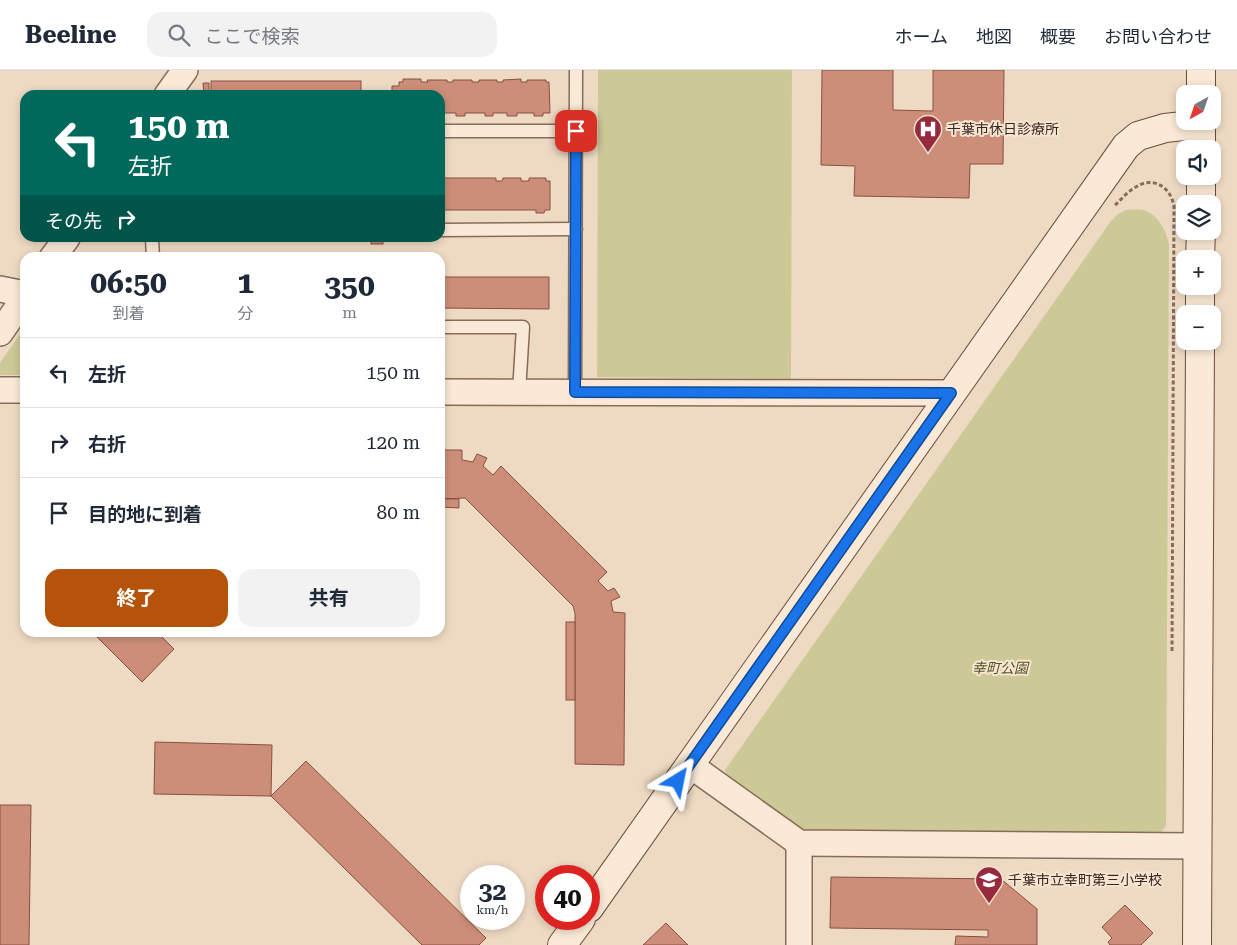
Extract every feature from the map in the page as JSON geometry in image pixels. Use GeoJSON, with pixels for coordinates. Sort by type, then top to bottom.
{"type":"FeatureCollection","features":[{"type":"Feature","properties":{"kind":"street"},"geometry":{"type":"LineString","coordinates":[[171,90],[185,70]]}},
{"type":"Feature","properties":{"kind":"street"},"geometry":{"type":"LineString","coordinates":[[1201,70],[1201,85]]}},
{"type":"Feature","properties":{"kind":"street"},"geometry":{"type":"LineString","coordinates":[[600,892],[1126,146],[1138,136],[1165,128],[1201,131]]}},
{"type":"Feature","properties":{"kind":"street"},"geometry":{"type":"LineString","coordinates":[[0,289],[20,295]]}},
{"type":"Feature","properties":{"kind":"street"},"geometry":{"type":"LineString","coordinates":[[0,333],[20,303]]}},
{"type":"Feature","properties":{"kind":"street"},"geometry":{"type":"LineString","coordinates":[[1198,945],[1200,350]]}},
{"type":"Feature","properties":{"kind":"street"},"geometry":{"type":"LineString","coordinates":[[0,390],[20,390]]}},
{"type":"Feature","properties":{"kind":"street"},"geometry":{"type":"LineString","coordinates":[[445,392],[951,393]]}},
{"type":"Feature","properties":{"kind":"street"},"geometry":{"type":"LineString","coordinates":[[690,765],[799,843],[1198,846]]}},
{"type":"Feature","properties":{"kind":"street"},"geometry":{"type":"LineString","coordinates":[[799,843],[799,945]]}},
{"type":"Feature","properties":{"kind":"street"},"geometry":{"type":"LineString","coordinates":[[562,945],[573,930]]}},
{"type":"Feature","properties":{"kind":"lane"},"geometry":{"type":"LineString","coordinates":[[575,392],[576,70]]}},
{"type":"Feature","properties":{"kind":"lane"},"geometry":{"type":"LineString","coordinates":[[445,131],[576,131]]}},
{"type":"Feature","properties":{"kind":"lane"},"geometry":{"type":"LineString","coordinates":[[445,230],[576,229]]}},
{"type":"Feature","properties":{"kind":"lane"},"geometry":{"type":"LineString","coordinates":[[445,327],[523,327],[519,392]]}},
{"type":"Feature","properties":{"kind":"path"},"geometry":{"type":"LineString","coordinates":[[1109,211],[1134,188],[1147,182],[1163,186],[1172,196],[1174,206],[1172,661]]}},
{"type":"Feature","properties":{"kind":"green space"},"geometry":{"type":"Polygon","coordinates":[[[598,70],[792,70],[791,379],[597,377],[598,70]]]}},
{"type":"Feature","properties":{"kind":"green space","name":"幸町公園"},"geometry":{"type":"Polygon","coordinates":[[[1126,210],[1143,210],[1153,215],[1166,233],[1169,244],[1166,826],[1158,836],[802,834],[726,779],[725,770],[1111,221],[1118,214],[1126,210]]]}},
{"type":"Feature","properties":{"kind":"green space"},"geometry":{"type":"Polygon","coordinates":[[[20,334],[20,375],[0,375],[0,363],[20,334]]]}},
{"type":"Feature","properties":{"kind":"building"},"geometry":{"type":"Polygon","coordinates":[[[822,70],[893,70],[893,110],[933,111],[933,70],[1004,70],[1003,164],[970,164],[969,198],[854,196],[855,166],[821,165],[822,70]]]}},
{"type":"Feature","properties":{"kind":"building"},"geometry":{"type":"Polygon","coordinates":[[[403,79],[421,79],[421,82],[428,82],[427,80],[447,80],[447,82],[453,82],[453,80],[472,80],[472,82],[479,82],[479,80],[497,80],[497,82],[503,82],[503,80],[521,79],[521,82],[527,82],[527,80],[546,80],[546,82],[549,82],[550,113],[543,113],[543,116],[534,116],[534,113],[517,113],[517,116],[507,116],[507,113],[493,113],[493,116],[485,116],[485,113],[465,113],[465,116],[456,116],[456,113],[445,113],[445,90],[392,90],[392,86],[399,86],[399,82],[403,82],[403,79]]]}},
{"type":"Feature","properties":{"kind":"building"},"geometry":{"type":"Polygon","coordinates":[[[211,81],[361,81],[361,90],[211,90],[211,81]]]}},
{"type":"Feature","properties":{"kind":"building"},"geometry":{"type":"Polygon","coordinates":[[[203,83],[209,83],[209,90],[204,90],[203,83]]]}},
{"type":"Feature","properties":{"kind":"building"},"geometry":{"type":"Polygon","coordinates":[[[445,178],[496,178],[496,181],[502,181],[503,178],[521,178],[521,181],[529,181],[529,178],[546,178],[546,181],[550,181],[550,210],[545,210],[544,213],[536,213],[536,210],[445,210],[445,178]]]}},
{"type":"Feature","properties":{"kind":"building"},"geometry":{"type":"Polygon","coordinates":[[[371,242],[383,242],[383,244],[371,244],[371,242]]]}},
{"type":"Feature","properties":{"kind":"building"},"geometry":{"type":"Polygon","coordinates":[[[445,277],[549,277],[549,309],[445,308],[445,277]]]}},
{"type":"Feature","properties":{"kind":"building"},"geometry":{"type":"Polygon","coordinates":[[[445,450],[462,450],[462,460],[473,462],[477,454],[487,458],[483,466],[493,475],[501,466],[607,572],[598,581],[608,591],[614,588],[620,597],[611,601],[613,612],[625,613],[624,765],[575,764],[575,613],[573,606],[465,498],[445,499],[445,450]]]}},
{"type":"Feature","properties":{"kind":"building"},"geometry":{"type":"Polygon","coordinates":[[[445,499],[459,499],[459,508],[445,507],[445,499]]]}},
{"type":"Feature","properties":{"kind":"building"},"geometry":{"type":"Polygon","coordinates":[[[566,622],[575,622],[575,700],[566,700],[566,622]]]}},
{"type":"Feature","properties":{"kind":"building"},"geometry":{"type":"Polygon","coordinates":[[[97,637],[162,637],[174,649],[142,682],[97,637]]]}},
{"type":"Feature","properties":{"kind":"building"},"geometry":{"type":"Polygon","coordinates":[[[155,742],[272,745],[271,796],[154,794],[155,742]]]}},
{"type":"Feature","properties":{"kind":"building"},"geometry":{"type":"Polygon","coordinates":[[[306,761],[460,912],[460,930],[478,930],[486,938],[479,945],[422,945],[271,796],[306,761]]]}},
{"type":"Feature","properties":{"kind":"building"},"geometry":{"type":"Polygon","coordinates":[[[0,805],[31,805],[29,945],[0,945],[0,805]]]}},
{"type":"Feature","properties":{"kind":"building"},"geometry":{"type":"Polygon","coordinates":[[[831,877],[1001,879],[1037,909],[1037,945],[955,945],[956,936],[988,937],[988,930],[830,928],[831,877]]]}},
{"type":"Feature","properties":{"kind":"building"},"geometry":{"type":"Polygon","coordinates":[[[1125,905],[1153,933],[1141,945],[1110,945],[1108,942],[1112,938],[1102,927],[1125,905]]]}},
{"type":"Feature","properties":{"kind":"building"},"geometry":{"type":"Polygon","coordinates":[[[666,923],[688,945],[643,945],[666,923]]]}},
{"type":"Feature","properties":{"kind":"place","name":"千葉市休日診療所"},"geometry":{"type":"Point","coordinates":[928,153]}},
{"type":"Feature","properties":{"kind":"place","name":"千葉市立幸町第三小学校"},"geometry":{"type":"Point","coordinates":[989,904]}},
{"type":"Feature","properties":{"kind":"route"},"geometry":{"type":"LineString","coordinates":[[576,131],[575,392],[951,393],[678,781]]}}]}
